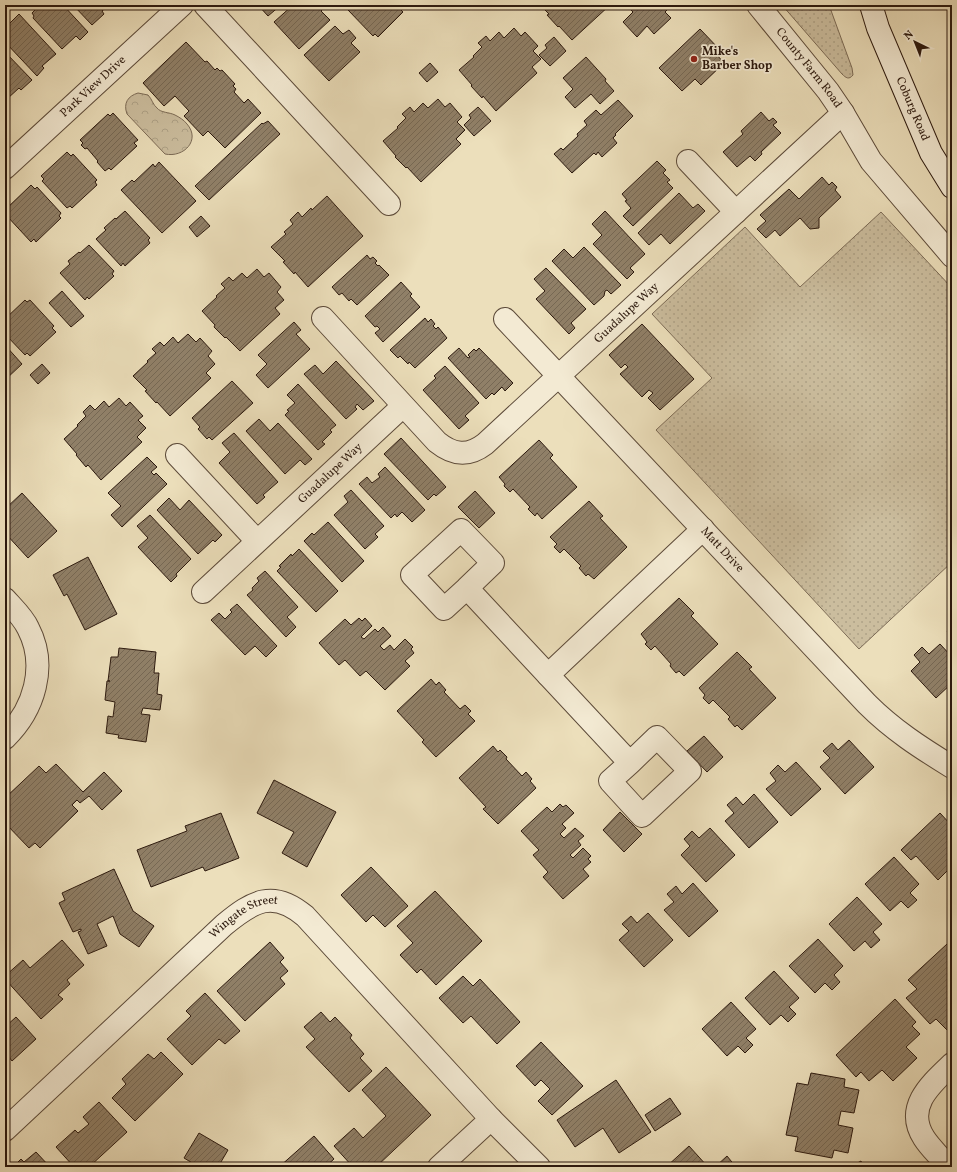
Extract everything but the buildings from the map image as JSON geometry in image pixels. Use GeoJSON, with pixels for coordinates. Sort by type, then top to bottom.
{"type":"FeatureCollection","features":[{"type":"Feature","properties":{"kind":"street","name":"Park View Drive"},"geometry":{"type":"LineString","coordinates":[[5,168],[182,5]]}},
{"type":"Feature","properties":{"kind":"street"},"geometry":{"type":"LineString","coordinates":[[205,5],[389,204]]}},
{"type":"Feature","properties":{"kind":"street","name":"County Farm Road"},"geometry":{"type":"LineString","coordinates":[[758,5],[828,91],[871,161],[952,256]]}},
{"type":"Feature","properties":{"kind":"street","name":"Coburg Road"},"geometry":{"type":"LineString","coordinates":[[871,5],[878,28],[931,153],[952,187]]}},
{"type":"Feature","properties":{"kind":"street","name":"Guadalupe Way"},"geometry":{"type":"LineString","coordinates":[[323,318],[403,406],[442,446],[456,452],[471,452],[485,444],[843,114]]}},
{"type":"Feature","properties":{"kind":"street"},"geometry":{"type":"LineString","coordinates":[[688,161],[736,212]]}},
{"type":"Feature","properties":{"kind":"street","name":"Matt Drive"},"geometry":{"type":"LineString","coordinates":[[505,319],[879,716],[908,738],[952,767]]}},
{"type":"Feature","properties":{"kind":"street","name":"Guadalupe Way"},"geometry":{"type":"LineString","coordinates":[[203,592],[403,406]]}},
{"type":"Feature","properties":{"kind":"street"},"geometry":{"type":"LineString","coordinates":[[177,455],[257,541]]}},
{"type":"Feature","properties":{"kind":"street"},"geometry":{"type":"LineString","coordinates":[[548,675],[703,529]]}},
{"type":"Feature","properties":{"kind":"street"},"geometry":{"type":"LineString","coordinates":[[467,588],[630,763]]}},
{"type":"Feature","properties":{"kind":"street"},"geometry":{"type":"LineString","coordinates":[[5,599],[19,614],[28,627],[33,639],[38,664],[34,694],[26,711],[14,729],[5,738]]}},
{"type":"Feature","properties":{"kind":"street","name":"Wingate Street"},"geometry":{"type":"LineString","coordinates":[[5,1130],[224,925],[253,904],[267,901],[279,901],[291,905],[305,916],[491,1119],[539,1167]]}},
{"type":"Feature","properties":{"kind":"street"},"geometry":{"type":"LineString","coordinates":[[948,1167],[924,1137],[919,1127],[917,1117],[922,1097],[928,1087],[952,1064]]}},
{"type":"Feature","properties":{"kind":"street"},"geometry":{"type":"LineString","coordinates":[[438,1167],[491,1119]]}},
{"type":"Feature","properties":{"kind":"green space"},"geometry":{"type":"Polygon","coordinates":[[[782,5],[829,5],[852,68],[852,77],[848,78],[842,74],[782,5]]]}},
{"type":"Feature","properties":{"kind":"green space"},"geometry":{"type":"Polygon","coordinates":[[[138,93],[148,95],[159,110],[175,115],[187,124],[191,130],[192,136],[191,142],[184,150],[172,155],[165,154],[127,114],[127,100],[138,93]]]}},
{"type":"Feature","properties":{"kind":"green space"},"geometry":{"type":"Polygon","coordinates":[[[881,212],[952,288],[952,562],[859,649],[656,430],[712,378],[652,314],[745,227],[800,287],[881,212]]]}},
{"type":"Feature","properties":{"kind":"place","name":"Mike's Barber Shop"},"geometry":{"type":"Point","coordinates":[694,59]}}]}
